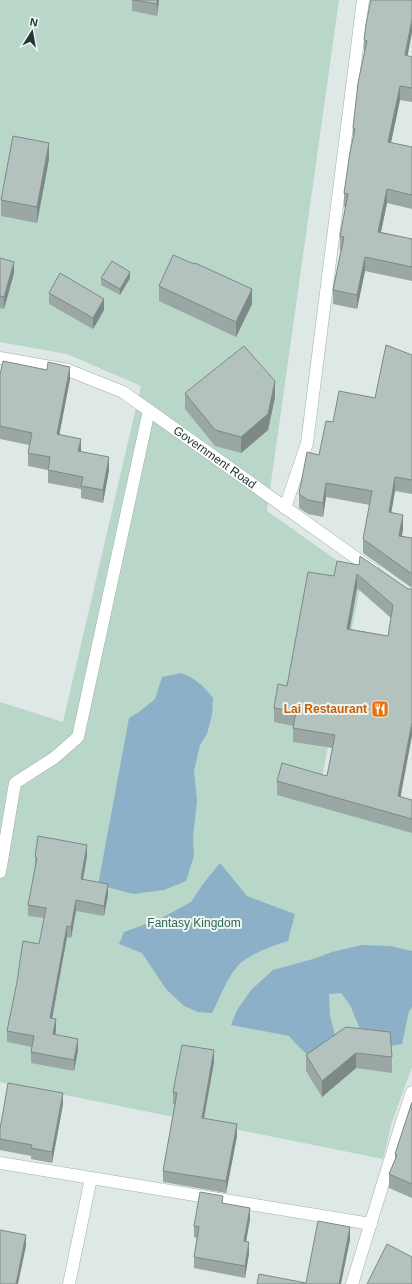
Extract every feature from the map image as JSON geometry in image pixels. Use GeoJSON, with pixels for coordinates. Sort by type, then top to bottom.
{"type":"FeatureCollection","features":[{"type":"Feature","properties":{"kind":"street"},"geometry":{"type":"LineString","coordinates":[[285,508],[307,443],[363,0]]}},
{"type":"Feature","properties":{"kind":"street","name":"Government Road"},"geometry":{"type":"LineString","coordinates":[[0,358],[68,370],[123,392],[380,575]]}},
{"type":"Feature","properties":{"kind":"street"},"geometry":{"type":"LineString","coordinates":[[0,872],[15,783],[54,758],[78,737],[149,410]]}},
{"type":"Feature","properties":{"kind":"street"},"geometry":{"type":"LineString","coordinates":[[352,1284],[412,1092]]}},
{"type":"Feature","properties":{"kind":"street"},"geometry":{"type":"LineString","coordinates":[[0,1163],[371,1224]]}},
{"type":"Feature","properties":{"kind":"street"},"geometry":{"type":"LineString","coordinates":[[69,1284],[91,1178]]}},
{"type":"Feature","properties":{"kind":"green space","name":"Fantasy Kingdom"},"geometry":{"type":"Polygon","coordinates":[[[0,0],[339,0],[267,511],[362,578],[322,777],[412,803],[412,1067],[392,1122],[383,1159],[0,1082],[0,702],[63,722],[141,386],[67,354],[0,342],[0,0]]]}},
{"type":"Feature","properties":{"kind":"water"},"geometry":{"type":"Polygon","coordinates":[[[181,673],[191,677],[199,683],[213,698],[212,715],[207,734],[200,745],[194,771],[197,801],[193,837],[194,856],[186,881],[164,890],[134,894],[98,885],[129,718],[155,699],[162,677],[181,673]]]}},
{"type":"Feature","properties":{"kind":"water"},"geometry":{"type":"Polygon","coordinates":[[[220,863],[247,896],[295,914],[288,941],[270,947],[247,958],[237,966],[233,972],[212,1013],[198,1012],[184,1006],[166,989],[142,953],[119,944],[124,932],[160,919],[191,902],[220,863]]]}},
{"type":"Feature","properties":{"kind":"water"},"geometry":{"type":"Polygon","coordinates":[[[362,945],[390,946],[412,951],[412,1007],[409,1011],[402,1044],[390,1046],[360,1029],[350,1005],[341,993],[329,994],[330,1016],[340,1053],[311,1058],[289,1036],[231,1025],[237,1010],[252,989],[273,970],[332,952],[362,945]]]}},
{"type":"Feature","properties":{"kind":"building"},"geometry":{"type":"Polygon","coordinates":[[[133,0],[157,0],[157,4],[133,0]]]}},
{"type":"Feature","properties":{"kind":"building"},"geometry":{"type":"Polygon","coordinates":[[[371,0],[412,0],[412,19],[405,55],[412,57],[412,88],[400,86],[388,142],[412,147],[412,195],[387,189],[378,232],[412,239],[412,267],[365,257],[357,295],[333,290],[344,237],[340,236],[348,194],[344,193],[355,129],[353,128],[358,83],[367,41],[364,40],[371,0]]]}},
{"type":"Feature","properties":{"kind":"building"},"geometry":{"type":"Polygon","coordinates":[[[13,136],[49,143],[37,207],[1,200],[13,136]]]}},
{"type":"Feature","properties":{"kind":"building"},"geometry":{"type":"Polygon","coordinates":[[[173,255],[194,264],[195,263],[252,289],[236,322],[159,286],[173,255]]]}},
{"type":"Feature","properties":{"kind":"building"},"geometry":{"type":"Polygon","coordinates":[[[0,258],[14,262],[4,297],[0,296],[0,258]]]}},
{"type":"Feature","properties":{"kind":"building"},"geometry":{"type":"Polygon","coordinates":[[[112,261],[130,272],[120,289],[101,278],[112,261]]]}},
{"type":"Feature","properties":{"kind":"building"},"geometry":{"type":"Polygon","coordinates":[[[60,273],[104,299],[93,318],[49,293],[60,273]]]}},
{"type":"Feature","properties":{"kind":"building"},"geometry":{"type":"Polygon","coordinates":[[[386,345],[412,355],[412,480],[395,477],[389,512],[403,515],[399,536],[412,538],[412,574],[363,539],[372,491],[326,483],[323,503],[308,500],[299,494],[307,452],[319,455],[326,421],[333,422],[339,391],[375,398],[386,345]]]}},
{"type":"Feature","properties":{"kind":"building"},"geometry":{"type":"Polygon","coordinates":[[[244,346],[275,381],[268,414],[241,437],[215,430],[185,393],[244,346]]]}},
{"type":"Feature","properties":{"kind":"building"},"geometry":{"type":"Polygon","coordinates":[[[3,361],[47,370],[48,362],[70,367],[57,434],[81,439],[78,451],[109,457],[103,490],[81,486],[83,477],[48,470],[50,457],[28,453],[32,433],[0,426],[0,375],[3,361]]]}},
{"type":"Feature","properties":{"kind":"building"},"geometry":{"type":"Polygon","coordinates":[[[360,556],[408,589],[412,589],[412,722],[398,796],[412,800],[412,819],[277,781],[282,763],[327,776],[335,735],[293,728],[296,712],[274,708],[278,684],[287,686],[308,572],[334,576],[337,561],[359,565],[360,556]],[[357,574],[347,629],[388,636],[393,605],[357,574]]]}},
{"type":"Feature","properties":{"kind":"building"},"geometry":{"type":"Polygon","coordinates":[[[38,836],[87,845],[81,879],[108,884],[104,906],[76,900],[71,927],[67,926],[50,1018],[56,1019],[53,1034],[78,1039],[74,1060],[31,1052],[34,1036],[7,1031],[17,982],[23,941],[39,944],[46,908],[28,905],[37,858],[35,857],[38,836]]]}},
{"type":"Feature","properties":{"kind":"building"},"geometry":{"type":"Polygon","coordinates":[[[346,1027],[390,1032],[392,1057],[356,1053],[322,1081],[306,1055],[346,1027]]]}},
{"type":"Feature","properties":{"kind":"building"},"geometry":{"type":"Polygon","coordinates":[[[182,1045],[214,1050],[202,1118],[237,1124],[226,1181],[163,1171],[177,1093],[173,1092],[182,1045]]]}},
{"type":"Feature","properties":{"kind":"building"},"geometry":{"type":"Polygon","coordinates":[[[8,1083],[63,1093],[52,1152],[31,1148],[32,1145],[0,1139],[0,1129],[8,1083]]]}},
{"type":"Feature","properties":{"kind":"building"},"geometry":{"type":"Polygon","coordinates":[[[412,1102],[412,1184],[389,1174],[397,1155],[395,1154],[412,1102]]]}},
{"type":"Feature","properties":{"kind":"building"},"geometry":{"type":"Polygon","coordinates":[[[200,1192],[223,1196],[222,1203],[250,1208],[244,1241],[249,1242],[245,1266],[194,1257],[199,1227],[194,1226],[200,1192]]]}},
{"type":"Feature","properties":{"kind":"building"},"geometry":{"type":"Polygon","coordinates":[[[318,1221],[350,1227],[339,1284],[257,1284],[259,1274],[306,1283],[318,1221]]]}},
{"type":"Feature","properties":{"kind":"building"},"geometry":{"type":"Polygon","coordinates":[[[0,1230],[26,1235],[16,1284],[0,1284],[0,1230]]]}},
{"type":"Feature","properties":{"kind":"building"},"geometry":{"type":"Polygon","coordinates":[[[387,1244],[412,1257],[412,1284],[367,1284],[387,1244]]]}},
{"type":"Feature","properties":{"kind":"place","name":"Lai Restaurant"},"geometry":{"type":"Point","coordinates":[380,709]}}]}
